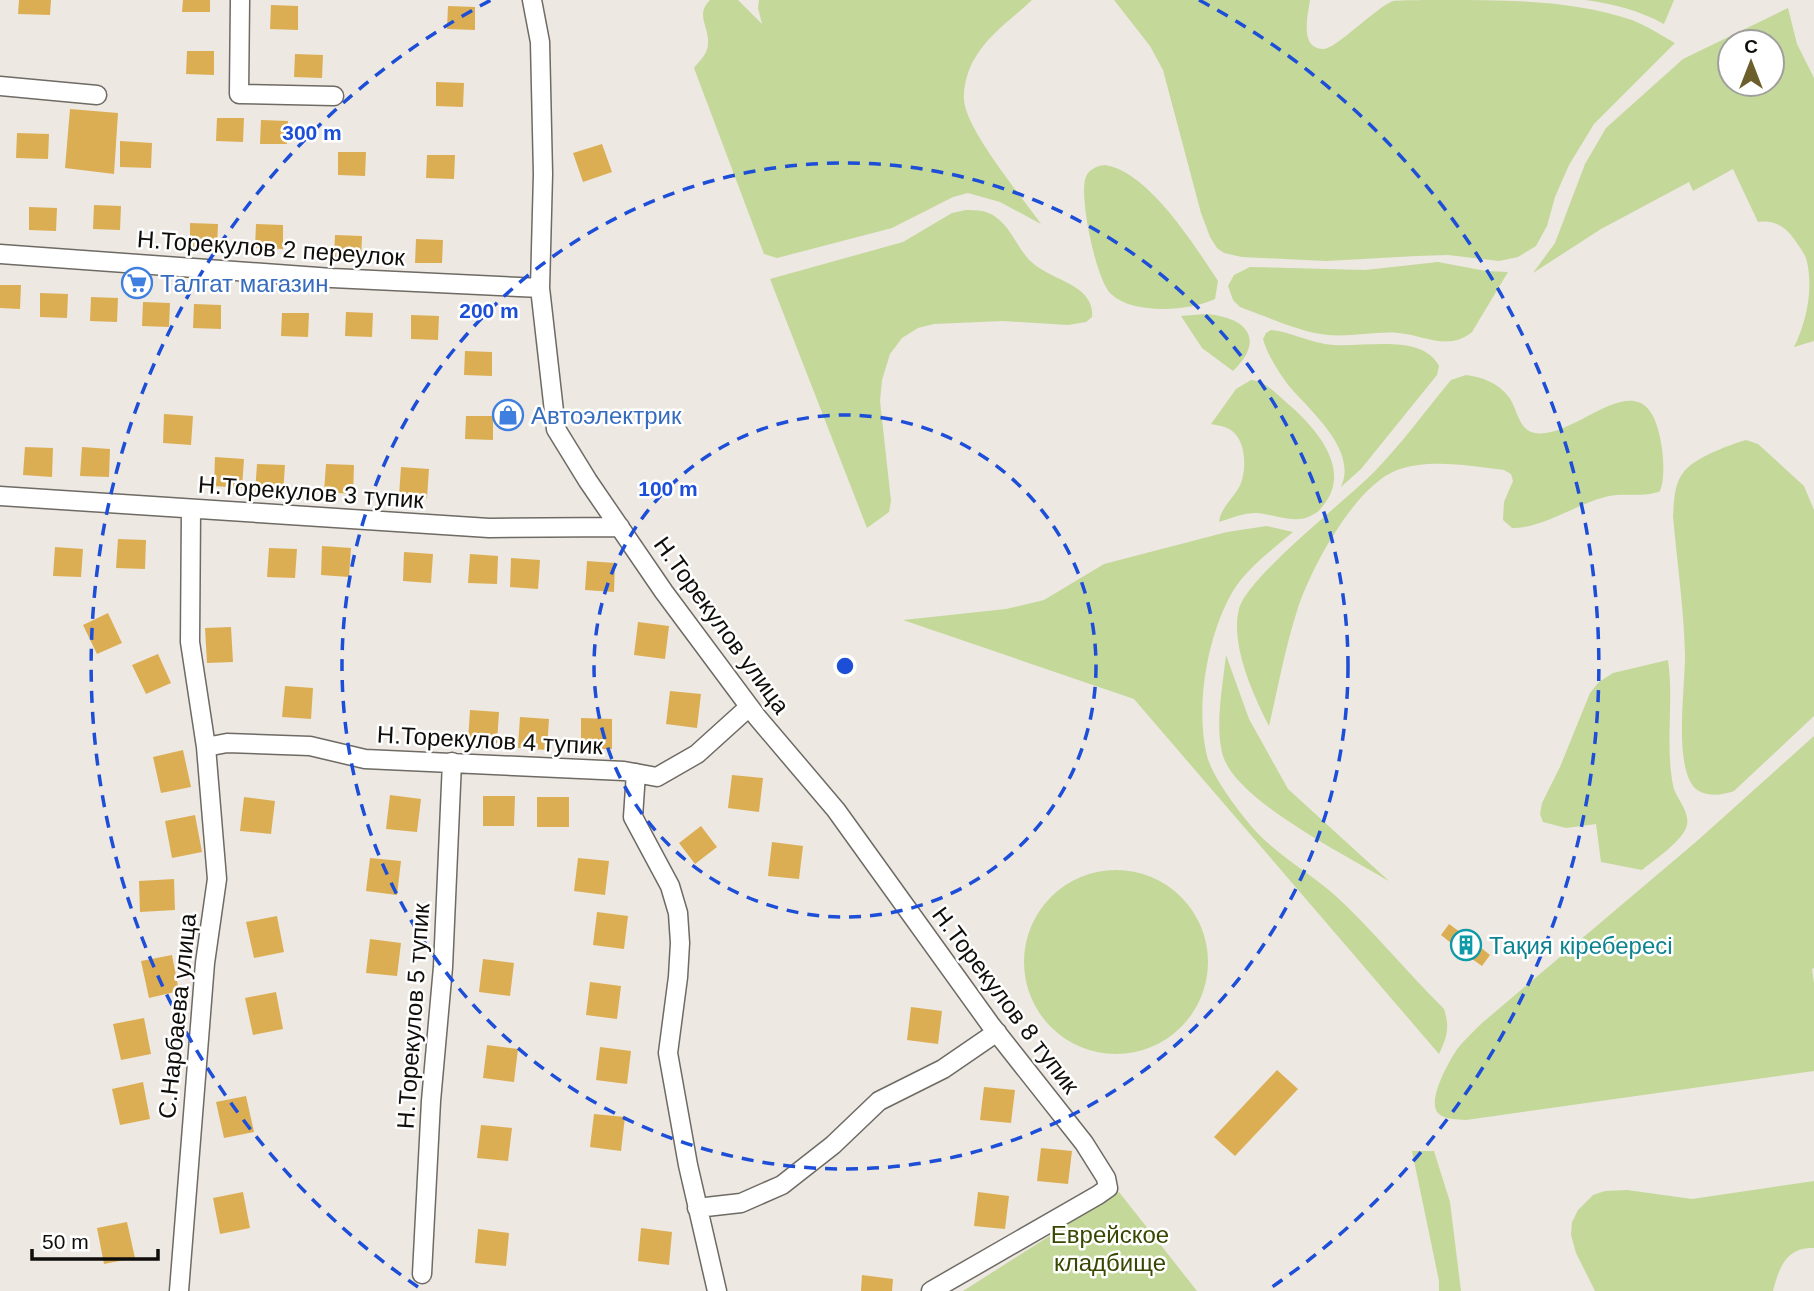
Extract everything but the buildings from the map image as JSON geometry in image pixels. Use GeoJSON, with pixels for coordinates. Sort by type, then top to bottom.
{"type":"FeatureCollection","features":[{"type":"Feature","properties":{"kind":"street"},"geometry":{"type":"LineString","coordinates":[[240,0],[239,94],[334,96]]}},
{"type":"Feature","properties":{"kind":"street","name":"Н.Торекулов улица"},"geometry":{"type":"LineString","coordinates":[[532,0],[540,42],[543,174],[540,288],[556,429],[664,592],[750,707],[836,810],[890,886]]}},
{"type":"Feature","properties":{"kind":"street"},"geometry":{"type":"LineString","coordinates":[[0,86],[97,95]]}},
{"type":"Feature","properties":{"kind":"street","name":"Н.Торекулов 2 переулок"},"geometry":{"type":"LineString","coordinates":[[0,254],[332,278],[540,288]]}},
{"type":"Feature","properties":{"kind":"street","name":"Н.Торекулов 3 тупик"},"geometry":{"type":"LineString","coordinates":[[0,496],[489,528],[620,527]]}},
{"type":"Feature","properties":{"kind":"street","name":"С.Нарбаева улица"},"geometry":{"type":"LineString","coordinates":[[179,1291],[204,976],[217,879],[206,747],[190,642],[191,509]]}},
{"type":"Feature","properties":{"kind":"street","name":"Н.Торекулов 4 тупик"},"geometry":{"type":"LineString","coordinates":[[206,747],[227,743],[310,746],[365,758],[636,773],[657,777],[697,754],[750,707]]}},
{"type":"Feature","properties":{"kind":"street","name":"Н.Торекулов 5 тупик"},"geometry":{"type":"LineString","coordinates":[[422,1274],[431,1101],[443,967],[452,762]]}},
{"type":"Feature","properties":{"kind":"street"},"geometry":{"type":"LineString","coordinates":[[636,773],[633,817],[670,886],[678,914],[678,965],[668,1053],[717,1291]]}},
{"type":"Feature","properties":{"kind":"street","name":"Н.Торекулов 8 тупик"},"geometry":{"type":"LineString","coordinates":[[890,886],[997,1032],[1084,1143],[1106,1178],[1108,1188],[932,1291]]}},
{"type":"Feature","properties":{"kind":"street"},"geometry":{"type":"LineString","coordinates":[[698,1208],[741,1203],[782,1185],[833,1145],[879,1101],[943,1069],[997,1032]]}},
{"type":"Feature","properties":{"kind":"green space"},"geometry":{"type":"Polygon","coordinates":[[[710,0],[738,0],[762,24],[759,0],[1032,0],[994,34],[972,62],[964,100],[967,113],[984,145],[1041,224],[1000,202],[968,193],[953,197],[892,228],[777,258],[764,254],[694,68],[708,47],[703,16],[710,0]]]}},
{"type":"Feature","properties":{"kind":"green space"},"geometry":{"type":"Polygon","coordinates":[[[1114,0],[1310,0],[1308,37],[1315,47],[1323,49],[1329,48],[1385,5],[1393,1],[1411,0],[1517,1],[1587,8],[1632,20],[1675,43],[1594,124],[1569,165],[1555,197],[1547,226],[1536,246],[1518,257],[1499,261],[1448,255],[1326,261],[1242,257],[1224,253],[1210,237],[1201,213],[1163,70],[1150,46],[1114,0]]]}},
{"type":"Feature","properties":{"kind":"green space"},"geometry":{"type":"Polygon","coordinates":[[[1585,0],[1674,0],[1664,24],[1626,8],[1585,0]]]}},
{"type":"Feature","properties":{"kind":"green space"},"geometry":{"type":"Polygon","coordinates":[[[1788,8],[1797,44],[1814,78],[1814,341],[1794,347],[1808,303],[1809,280],[1805,255],[1783,227],[1769,222],[1758,222],[1733,169],[1693,191],[1689,182],[1601,229],[1533,273],[1555,243],[1585,164],[1606,128],[1683,59],[1716,43],[1716,98],[1786,98],[1786,28],[1747,28],[1788,8]]]}},
{"type":"Feature","properties":{"kind":"green space"},"geometry":{"type":"Polygon","coordinates":[[[1105,165],[1121,170],[1138,181],[1169,212],[1218,281],[1215,299],[1191,306],[1162,309],[1133,305],[1111,294],[1105,286],[1095,257],[1087,222],[1084,190],[1090,171],[1105,165]]]}},
{"type":"Feature","properties":{"kind":"green space"},"geometry":{"type":"Polygon","coordinates":[[[966,210],[986,212],[997,218],[1035,265],[1081,291],[1091,307],[1092,317],[1086,322],[1068,325],[1003,321],[934,324],[918,328],[902,338],[890,354],[882,380],[880,401],[891,501],[889,512],[867,528],[770,279],[903,242],[952,213],[966,210]]]}},
{"type":"Feature","properties":{"kind":"green space"},"geometry":{"type":"Polygon","coordinates":[[[1438,262],[1486,271],[1508,272],[1472,332],[1455,341],[1437,341],[1399,333],[1328,335],[1306,331],[1240,307],[1233,300],[1228,286],[1234,275],[1250,267],[1365,270],[1438,262]]]}},
{"type":"Feature","properties":{"kind":"green space"},"geometry":{"type":"Polygon","coordinates":[[[1206,314],[1231,320],[1247,331],[1249,349],[1233,371],[1202,348],[1181,316],[1206,314]]]}},
{"type":"Feature","properties":{"kind":"green space"},"geometry":{"type":"Polygon","coordinates":[[[1271,330],[1325,344],[1387,344],[1418,349],[1430,355],[1439,366],[1437,375],[1361,469],[1341,487],[1345,473],[1338,446],[1330,432],[1289,386],[1267,351],[1263,339],[1271,330]]]}},
{"type":"Feature","properties":{"kind":"green space"},"geometry":{"type":"Polygon","coordinates":[[[1466,375],[1484,379],[1504,391],[1525,428],[1535,433],[1552,432],[1623,401],[1638,402],[1650,411],[1659,433],[1663,462],[1660,491],[1605,497],[1536,524],[1512,528],[1503,520],[1504,502],[1513,481],[1511,474],[1504,470],[1423,464],[1397,470],[1381,479],[1350,511],[1312,574],[1293,625],[1269,726],[1250,685],[1240,653],[1237,623],[1239,609],[1246,595],[1278,559],[1376,470],[1451,380],[1466,375]]]}},
{"type":"Feature","properties":{"kind":"green space"},"geometry":{"type":"Polygon","coordinates":[[[1251,380],[1275,392],[1308,423],[1326,448],[1332,461],[1332,489],[1316,513],[1293,519],[1251,513],[1219,522],[1222,511],[1241,483],[1244,461],[1241,445],[1233,432],[1211,424],[1236,389],[1251,380]]]}},
{"type":"Feature","properties":{"kind":"green space"},"geometry":{"type":"Polygon","coordinates":[[[1746,440],[1758,444],[1804,486],[1814,510],[1814,716],[1734,791],[1711,794],[1699,791],[1691,783],[1683,756],[1685,655],[1673,516],[1674,499],[1678,482],[1688,467],[1712,453],[1746,440]]]}},
{"type":"Feature","properties":{"kind":"green space"},"geometry":{"type":"Polygon","coordinates":[[[1267,526],[1293,532],[1245,574],[1233,591],[1216,628],[1203,694],[1202,716],[1207,756],[1220,783],[1261,837],[1338,898],[1444,1009],[1447,1032],[1439,1054],[1134,699],[903,620],[1006,609],[1044,600],[1104,564],[1227,532],[1267,526]]]}},
{"type":"Feature","properties":{"kind":"green space"},"geometry":{"type":"Polygon","coordinates":[[[1226,655],[1249,719],[1288,789],[1389,881],[1298,828],[1253,794],[1236,777],[1221,750],[1220,709],[1226,655]]]}},
{"type":"Feature","properties":{"kind":"green space"},"geometry":{"type":"Polygon","coordinates":[[[1668,660],[1671,770],[1674,790],[1686,814],[1687,825],[1675,843],[1642,870],[1601,862],[1596,824],[1566,828],[1543,822],[1540,814],[1542,803],[1590,693],[1599,682],[1613,673],[1668,660]]]}},
{"type":"Feature","properties":{"kind":"green space"},"geometry":{"type":"Polygon","coordinates":[[[1814,736],[1814,1071],[1466,1120],[1439,1114],[1435,1101],[1440,1081],[1454,1054],[1470,1035],[1697,841],[1814,736]]]}},
{"type":"Feature","properties":{"kind":"green space"},"geometry":{"type":"Polygon","coordinates":[[[1116,870],[1151,877],[1167,885],[1181,897],[1193,911],[1201,927],[1208,962],[1201,997],[1193,1013],[1181,1027],[1167,1039],[1151,1047],[1116,1054],[1081,1047],[1065,1039],[1051,1027],[1039,1013],[1031,997],[1024,962],[1031,927],[1039,911],[1051,897],[1065,885],[1081,877],[1116,870]]]}},
{"type":"Feature","properties":{"kind":"green space"},"geometry":{"type":"Polygon","coordinates":[[[1412,1151],[1434,1151],[1450,1202],[1461,1291],[1439,1291],[1412,1151]]]}},
{"type":"Feature","properties":{"kind":"green space"},"geometry":{"type":"Polygon","coordinates":[[[1814,1181],[1814,1248],[1797,1251],[1785,1260],[1773,1291],[1595,1291],[1576,1253],[1571,1235],[1572,1222],[1578,1210],[1593,1195],[1605,1191],[1627,1190],[1692,1199],[1814,1181]]]}},
{"type":"Feature","properties":{"kind":"green space","name":"Еврейское кладбище"},"geometry":{"type":"Polygon","coordinates":[[[1119,1192],[1197,1291],[963,1291],[1119,1192]]]}},
{"type":"Feature","properties":{"kind":"place","name":"Талгат магазин"},"geometry":{"type":"Point","coordinates":[137,283]}},
{"type":"Feature","properties":{"kind":"place","name":"Автоэлектрик"},"geometry":{"type":"Point","coordinates":[508,415]}},
{"type":"Feature","properties":{"kind":"place","name":"Тақия кіребересі"},"geometry":{"type":"Point","coordinates":[1466,945]}}]}
